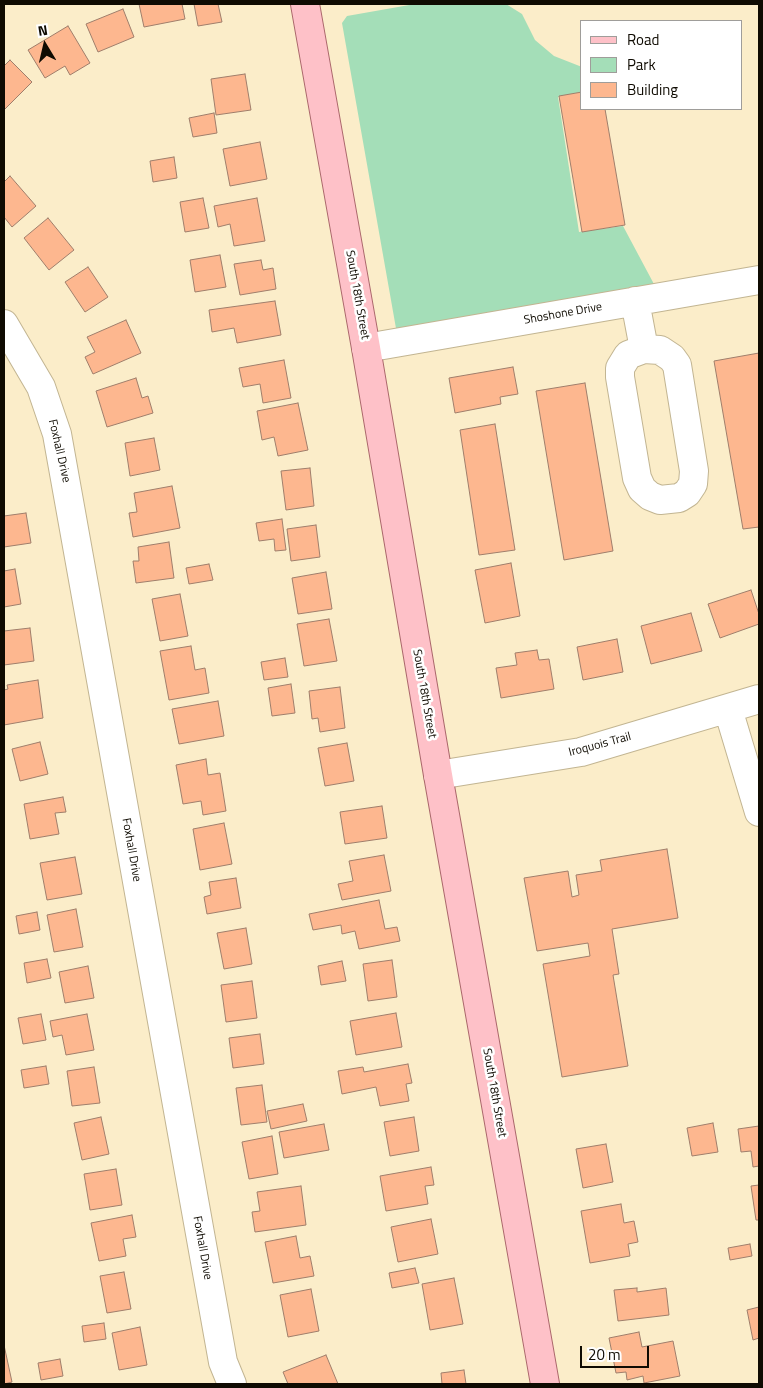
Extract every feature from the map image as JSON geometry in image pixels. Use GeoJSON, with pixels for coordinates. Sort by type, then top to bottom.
{"type":"FeatureCollection","features":[{"type":"Feature","properties":{"kind":"main road","name":"South 18th Street"},"geometry":{"type":"LineString","coordinates":[[305,4],[545,1384]]}},
{"type":"Feature","properties":{"kind":"street","name":"Shoshone Drive"},"geometry":{"type":"LineString","coordinates":[[366,348],[759,280]]}},
{"type":"Feature","properties":{"kind":"street"},"geometry":{"type":"LineString","coordinates":[[635,301],[644,349]]}},
{"type":"Feature","properties":{"kind":"street","name":"Foxhall Drive"},"geometry":{"type":"LineString","coordinates":[[4,324],[41,386],[57,434],[223,1362],[232,1384]]}},
{"type":"Feature","properties":{"kind":"street"},"geometry":{"type":"LineString","coordinates":[[644,349],[660,350],[672,358],[677,365],[694,471],[693,484],[679,498],[660,500],[650,496],[642,488],[637,478],[620,368],[628,355],[644,349]]}},
{"type":"Feature","properties":{"kind":"street","name":"Iroquois Trail"},"geometry":{"type":"LineString","coordinates":[[438,775],[581,752],[759,699]]}},
{"type":"Feature","properties":{"kind":"street"},"geometry":{"type":"LineString","coordinates":[[728,709],[759,812]]}},
{"type":"Feature","properties":{"kind":"green space"},"geometry":{"type":"Polygon","coordinates":[[[415,4],[506,4],[522,14],[535,40],[554,56],[580,66],[580,92],[558,97],[579,232],[623,226],[655,286],[397,334],[342,23],[347,16],[415,4]]]}},
{"type":"Feature","properties":{"kind":"building"},"geometry":{"type":"Polygon","coordinates":[[[139,4],[182,4],[185,19],[144,27],[139,4]]]}},
{"type":"Feature","properties":{"kind":"building"},"geometry":{"type":"Polygon","coordinates":[[[194,4],[218,4],[222,22],[198,26],[194,4]]]}},
{"type":"Feature","properties":{"kind":"building"},"geometry":{"type":"Polygon","coordinates":[[[123,9],[134,37],[98,52],[86,24],[123,9]]]}},
{"type":"Feature","properties":{"kind":"building"},"geometry":{"type":"Polygon","coordinates":[[[68,26],[90,63],[70,75],[65,66],[45,78],[28,50],[68,26]]]}},
{"type":"Feature","properties":{"kind":"building"},"geometry":{"type":"Polygon","coordinates":[[[10,60],[32,82],[4,110],[4,66],[10,60]]]}},
{"type":"Feature","properties":{"kind":"building"},"geometry":{"type":"Polygon","coordinates":[[[245,74],[251,110],[216,115],[211,79],[245,74]]]}},
{"type":"Feature","properties":{"kind":"building"},"geometry":{"type":"Polygon","coordinates":[[[580,92],[580,110],[605,110],[625,225],[582,232],[559,96],[580,92]]]}},
{"type":"Feature","properties":{"kind":"building"},"geometry":{"type":"Polygon","coordinates":[[[214,113],[217,133],[193,137],[189,118],[214,113]]]}},
{"type":"Feature","properties":{"kind":"building"},"geometry":{"type":"Polygon","coordinates":[[[260,142],[267,179],[230,186],[223,149],[260,142]]]}},
{"type":"Feature","properties":{"kind":"building"},"geometry":{"type":"Polygon","coordinates":[[[174,157],[177,178],[153,182],[150,161],[174,157]]]}},
{"type":"Feature","properties":{"kind":"building"},"geometry":{"type":"Polygon","coordinates":[[[10,176],[36,206],[12,227],[4,217],[4,182],[10,176]]]}},
{"type":"Feature","properties":{"kind":"building"},"geometry":{"type":"Polygon","coordinates":[[[203,198],[209,228],[185,232],[180,202],[203,198]]]}},
{"type":"Feature","properties":{"kind":"building"},"geometry":{"type":"Polygon","coordinates":[[[257,198],[265,241],[234,246],[230,224],[218,227],[214,206],[257,198]]]}},
{"type":"Feature","properties":{"kind":"building"},"geometry":{"type":"Polygon","coordinates":[[[48,218],[74,250],[49,270],[24,238],[48,218]]]}},
{"type":"Feature","properties":{"kind":"building"},"geometry":{"type":"Polygon","coordinates":[[[220,255],[226,287],[195,292],[190,260],[220,255]]]}},
{"type":"Feature","properties":{"kind":"building"},"geometry":{"type":"Polygon","coordinates":[[[261,260],[263,270],[273,268],[276,289],[240,295],[234,264],[261,260]]]}},
{"type":"Feature","properties":{"kind":"building"},"geometry":{"type":"Polygon","coordinates":[[[88,267],[108,297],[85,312],[65,282],[88,267]]]}},
{"type":"Feature","properties":{"kind":"building"},"geometry":{"type":"Polygon","coordinates":[[[275,301],[281,335],[237,343],[234,328],[212,332],[209,310],[275,301]]]}},
{"type":"Feature","properties":{"kind":"building"},"geometry":{"type":"Polygon","coordinates":[[[126,320],[141,353],[93,374],[85,357],[95,352],[87,337],[126,320]]]}},
{"type":"Feature","properties":{"kind":"building"},"geometry":{"type":"Polygon","coordinates":[[[759,353],[759,527],[743,529],[714,361],[759,353]]]}},
{"type":"Feature","properties":{"kind":"building"},"geometry":{"type":"Polygon","coordinates":[[[284,360],[291,398],[263,403],[260,384],[243,387],[239,368],[284,360]]]}},
{"type":"Feature","properties":{"kind":"building"},"geometry":{"type":"Polygon","coordinates":[[[513,367],[518,394],[500,397],[501,404],[455,413],[449,378],[513,367]]]}},
{"type":"Feature","properties":{"kind":"building"},"geometry":{"type":"Polygon","coordinates":[[[136,378],[142,398],[148,396],[153,413],[107,427],[96,391],[136,378]]]}},
{"type":"Feature","properties":{"kind":"building"},"geometry":{"type":"Polygon","coordinates":[[[585,383],[613,551],[564,560],[536,391],[585,383]]]}},
{"type":"Feature","properties":{"kind":"building"},"geometry":{"type":"Polygon","coordinates":[[[298,403],[308,450],[278,456],[274,437],[262,440],[257,411],[298,403]]]}},
{"type":"Feature","properties":{"kind":"building"},"geometry":{"type":"Polygon","coordinates":[[[495,424],[515,550],[479,555],[460,430],[495,424]]]}},
{"type":"Feature","properties":{"kind":"building"},"geometry":{"type":"Polygon","coordinates":[[[154,438],[160,470],[130,476],[125,443],[154,438]]]}},
{"type":"Feature","properties":{"kind":"building"},"geometry":{"type":"Polygon","coordinates":[[[310,468],[314,506],[286,510],[281,471],[310,468]]]}},
{"type":"Feature","properties":{"kind":"building"},"geometry":{"type":"Polygon","coordinates":[[[172,486],[180,528],[133,537],[129,513],[137,512],[134,493],[172,486]]]}},
{"type":"Feature","properties":{"kind":"building"},"geometry":{"type":"Polygon","coordinates":[[[26,513],[31,543],[4,547],[4,516],[26,513]]]}},
{"type":"Feature","properties":{"kind":"building"},"geometry":{"type":"Polygon","coordinates":[[[282,519],[286,550],[275,551],[274,539],[259,541],[256,523],[282,519]]]}},
{"type":"Feature","properties":{"kind":"building"},"geometry":{"type":"Polygon","coordinates":[[[316,525],[320,557],[291,561],[287,529],[316,525]]]}},
{"type":"Feature","properties":{"kind":"building"},"geometry":{"type":"Polygon","coordinates":[[[169,542],[174,578],[136,583],[133,561],[139,561],[138,547],[169,542]]]}},
{"type":"Feature","properties":{"kind":"building"},"geometry":{"type":"Polygon","coordinates":[[[511,563],[520,616],[485,623],[475,570],[511,563]]]}},
{"type":"Feature","properties":{"kind":"building"},"geometry":{"type":"Polygon","coordinates":[[[209,564],[213,580],[189,584],[186,568],[209,564]]]}},
{"type":"Feature","properties":{"kind":"building"},"geometry":{"type":"Polygon","coordinates":[[[15,569],[21,604],[4,607],[4,571],[15,569]]]}},
{"type":"Feature","properties":{"kind":"building"},"geometry":{"type":"Polygon","coordinates":[[[326,572],[332,609],[298,614],[292,578],[326,572]]]}},
{"type":"Feature","properties":{"kind":"building"},"geometry":{"type":"Polygon","coordinates":[[[751,590],[759,614],[759,624],[720,638],[708,604],[751,590]]]}},
{"type":"Feature","properties":{"kind":"building"},"geometry":{"type":"Polygon","coordinates":[[[180,594],[188,636],[160,641],[152,599],[180,594]]]}},
{"type":"Feature","properties":{"kind":"building"},"geometry":{"type":"Polygon","coordinates":[[[691,613],[702,651],[651,664],[641,626],[691,613]]]}},
{"type":"Feature","properties":{"kind":"building"},"geometry":{"type":"Polygon","coordinates":[[[329,619],[337,661],[304,666],[297,624],[329,619]]]}},
{"type":"Feature","properties":{"kind":"building"},"geometry":{"type":"Polygon","coordinates":[[[30,628],[34,661],[4,665],[4,631],[30,628]]]}},
{"type":"Feature","properties":{"kind":"building"},"geometry":{"type":"Polygon","coordinates":[[[617,639],[623,672],[583,680],[577,647],[617,639]]]}},
{"type":"Feature","properties":{"kind":"building"},"geometry":{"type":"Polygon","coordinates":[[[191,646],[195,670],[205,668],[209,693],[169,700],[160,651],[191,646]]]}},
{"type":"Feature","properties":{"kind":"building"},"geometry":{"type":"Polygon","coordinates":[[[537,650],[539,660],[549,659],[554,689],[501,698],[496,668],[517,665],[515,653],[537,650]]]}},
{"type":"Feature","properties":{"kind":"building"},"geometry":{"type":"Polygon","coordinates":[[[285,658],[288,677],[264,680],[261,662],[285,658]]]}},
{"type":"Feature","properties":{"kind":"building"},"geometry":{"type":"Polygon","coordinates":[[[38,680],[43,718],[4,725],[4,690],[8,689],[7,685],[38,680]]]}},
{"type":"Feature","properties":{"kind":"building"},"geometry":{"type":"Polygon","coordinates":[[[291,684],[295,713],[272,716],[268,688],[291,684]]]}},
{"type":"Feature","properties":{"kind":"building"},"geometry":{"type":"Polygon","coordinates":[[[340,687],[345,728],[320,732],[318,718],[312,719],[309,691],[340,687]]]}},
{"type":"Feature","properties":{"kind":"building"},"geometry":{"type":"Polygon","coordinates":[[[218,701],[224,736],[179,744],[172,709],[218,701]]]}},
{"type":"Feature","properties":{"kind":"building"},"geometry":{"type":"Polygon","coordinates":[[[40,742],[48,774],[20,781],[12,749],[40,742]]]}},
{"type":"Feature","properties":{"kind":"building"},"geometry":{"type":"Polygon","coordinates":[[[347,743],[354,781],[325,786],[318,748],[347,743]]]}},
{"type":"Feature","properties":{"kind":"building"},"geometry":{"type":"Polygon","coordinates":[[[206,759],[208,775],[220,773],[226,811],[203,815],[201,801],[183,804],[176,765],[206,759]]]}},
{"type":"Feature","properties":{"kind":"building"},"geometry":{"type":"Polygon","coordinates":[[[63,797],[66,812],[55,813],[59,834],[30,839],[24,804],[63,797]]]}},
{"type":"Feature","properties":{"kind":"building"},"geometry":{"type":"Polygon","coordinates":[[[382,806],[387,838],[345,844],[340,812],[382,806]]]}},
{"type":"Feature","properties":{"kind":"building"},"geometry":{"type":"Polygon","coordinates":[[[224,823],[232,864],[200,870],[193,829],[224,823]]]}},
{"type":"Feature","properties":{"kind":"building"},"geometry":{"type":"Polygon","coordinates":[[[667,849],[678,918],[612,929],[619,974],[613,975],[628,1066],[562,1077],[543,964],[590,956],[588,943],[537,951],[524,878],[568,871],[572,897],[579,895],[576,875],[602,871],[600,860],[667,849]]]}},
{"type":"Feature","properties":{"kind":"building"},"geometry":{"type":"Polygon","coordinates":[[[384,855],[391,891],[342,900],[338,884],[353,881],[349,861],[384,855]]]}},
{"type":"Feature","properties":{"kind":"building"},"geometry":{"type":"Polygon","coordinates":[[[75,857],[82,894],[47,900],[40,863],[75,857]]]}},
{"type":"Feature","properties":{"kind":"building"},"geometry":{"type":"Polygon","coordinates":[[[236,878],[241,908],[207,914],[204,897],[211,895],[209,882],[236,878]]]}},
{"type":"Feature","properties":{"kind":"building"},"geometry":{"type":"Polygon","coordinates":[[[379,900],[385,929],[397,927],[400,941],[359,949],[355,931],[342,934],[341,925],[313,930],[309,914],[379,900]]]}},
{"type":"Feature","properties":{"kind":"building"},"geometry":{"type":"Polygon","coordinates":[[[76,909],[83,947],[54,952],[47,915],[76,909]]]}},
{"type":"Feature","properties":{"kind":"building"},"geometry":{"type":"Polygon","coordinates":[[[37,912],[40,930],[19,934],[16,916],[37,912]]]}},
{"type":"Feature","properties":{"kind":"building"},"geometry":{"type":"Polygon","coordinates":[[[246,928],[252,964],[224,969],[217,933],[246,928]]]}},
{"type":"Feature","properties":{"kind":"building"},"geometry":{"type":"Polygon","coordinates":[[[47,959],[51,978],[27,983],[24,963],[47,959]]]}},
{"type":"Feature","properties":{"kind":"building"},"geometry":{"type":"Polygon","coordinates":[[[392,960],[397,997],[368,1001],[363,964],[392,960]]]}},
{"type":"Feature","properties":{"kind":"building"},"geometry":{"type":"Polygon","coordinates":[[[342,961],[346,981],[321,985],[318,966],[342,961]]]}},
{"type":"Feature","properties":{"kind":"building"},"geometry":{"type":"Polygon","coordinates":[[[88,966],[94,998],[65,1003],[59,972],[88,966]]]}},
{"type":"Feature","properties":{"kind":"building"},"geometry":{"type":"Polygon","coordinates":[[[252,981],[257,1018],[226,1022],[221,985],[252,981]]]}},
{"type":"Feature","properties":{"kind":"building"},"geometry":{"type":"Polygon","coordinates":[[[396,1013],[402,1047],[356,1055],[350,1021],[396,1013]]]}},
{"type":"Feature","properties":{"kind":"building"},"geometry":{"type":"Polygon","coordinates":[[[41,1014],[46,1040],[23,1044],[18,1018],[41,1014]]]}},
{"type":"Feature","properties":{"kind":"building"},"geometry":{"type":"Polygon","coordinates":[[[87,1014],[94,1050],[66,1055],[62,1035],[53,1037],[50,1021],[87,1014]]]}},
{"type":"Feature","properties":{"kind":"building"},"geometry":{"type":"Polygon","coordinates":[[[260,1034],[264,1064],[233,1068],[229,1038],[260,1034]]]}},
{"type":"Feature","properties":{"kind":"building"},"geometry":{"type":"Polygon","coordinates":[[[408,1064],[412,1083],[406,1084],[409,1101],[380,1106],[376,1087],[342,1094],[338,1071],[363,1067],[364,1072],[408,1064]]]}},
{"type":"Feature","properties":{"kind":"building"},"geometry":{"type":"Polygon","coordinates":[[[46,1066],[49,1084],[24,1088],[21,1070],[46,1066]]]}},
{"type":"Feature","properties":{"kind":"building"},"geometry":{"type":"Polygon","coordinates":[[[94,1067],[100,1103],[72,1106],[67,1071],[94,1067]]]}},
{"type":"Feature","properties":{"kind":"building"},"geometry":{"type":"Polygon","coordinates":[[[262,1085],[267,1122],[241,1125],[236,1088],[262,1085]]]}},
{"type":"Feature","properties":{"kind":"building"},"geometry":{"type":"Polygon","coordinates":[[[303,1104],[307,1121],[271,1129],[267,1111],[303,1104]]]}},
{"type":"Feature","properties":{"kind":"building"},"geometry":{"type":"Polygon","coordinates":[[[101,1117],[109,1154],[82,1160],[74,1123],[101,1117]]]}},
{"type":"Feature","properties":{"kind":"building"},"geometry":{"type":"Polygon","coordinates":[[[414,1117],[419,1151],[390,1156],[384,1122],[414,1117]]]}},
{"type":"Feature","properties":{"kind":"building"},"geometry":{"type":"Polygon","coordinates":[[[713,1123],[718,1152],[692,1156],[687,1128],[713,1123]]]}},
{"type":"Feature","properties":{"kind":"building"},"geometry":{"type":"Polygon","coordinates":[[[324,1124],[329,1150],[284,1158],[279,1132],[324,1124]]]}},
{"type":"Feature","properties":{"kind":"building"},"geometry":{"type":"Polygon","coordinates":[[[759,1126],[759,1166],[753,1167],[751,1151],[741,1152],[738,1129],[759,1126]]]}},
{"type":"Feature","properties":{"kind":"building"},"geometry":{"type":"Polygon","coordinates":[[[272,1136],[278,1174],[249,1179],[242,1142],[272,1136]]]}},
{"type":"Feature","properties":{"kind":"building"},"geometry":{"type":"Polygon","coordinates":[[[606,1144],[613,1182],[583,1188],[576,1149],[606,1144]]]}},
{"type":"Feature","properties":{"kind":"building"},"geometry":{"type":"Polygon","coordinates":[[[431,1167],[434,1185],[425,1186],[428,1204],[386,1211],[380,1176],[431,1167]]]}},
{"type":"Feature","properties":{"kind":"building"},"geometry":{"type":"Polygon","coordinates":[[[116,1169],[122,1205],[90,1210],[84,1174],[116,1169]]]}},
{"type":"Feature","properties":{"kind":"building"},"geometry":{"type":"Polygon","coordinates":[[[759,1185],[759,1220],[756,1220],[751,1186],[759,1185]]]}},
{"type":"Feature","properties":{"kind":"building"},"geometry":{"type":"Polygon","coordinates":[[[301,1186],[306,1225],[255,1232],[252,1212],[260,1211],[257,1192],[301,1186]]]}},
{"type":"Feature","properties":{"kind":"building"},"geometry":{"type":"Polygon","coordinates":[[[621,1204],[624,1223],[634,1221],[638,1242],[628,1244],[630,1256],[590,1263],[581,1211],[621,1204]]]}},
{"type":"Feature","properties":{"kind":"building"},"geometry":{"type":"Polygon","coordinates":[[[132,1215],[136,1237],[123,1239],[126,1256],[99,1261],[91,1223],[132,1215]]]}},
{"type":"Feature","properties":{"kind":"building"},"geometry":{"type":"Polygon","coordinates":[[[431,1219],[438,1254],[398,1262],[391,1227],[431,1219]]]}},
{"type":"Feature","properties":{"kind":"building"},"geometry":{"type":"Polygon","coordinates":[[[296,1236],[300,1258],[310,1256],[314,1276],[273,1283],[265,1242],[296,1236]]]}},
{"type":"Feature","properties":{"kind":"building"},"geometry":{"type":"Polygon","coordinates":[[[750,1244],[752,1256],[730,1260],[728,1248],[750,1244]]]}},
{"type":"Feature","properties":{"kind":"building"},"geometry":{"type":"Polygon","coordinates":[[[415,1268],[419,1283],[392,1288],[389,1273],[415,1268]]]}},
{"type":"Feature","properties":{"kind":"building"},"geometry":{"type":"Polygon","coordinates":[[[124,1272],[131,1309],[107,1313],[100,1276],[124,1272]]]}},
{"type":"Feature","properties":{"kind":"building"},"geometry":{"type":"Polygon","coordinates":[[[454,1278],[463,1324],[430,1330],[422,1284],[454,1278]]]}},
{"type":"Feature","properties":{"kind":"building"},"geometry":{"type":"Polygon","coordinates":[[[637,1288],[637,1292],[666,1288],[669,1315],[618,1321],[614,1290],[637,1288]]]}},
{"type":"Feature","properties":{"kind":"building"},"geometry":{"type":"Polygon","coordinates":[[[311,1289],[319,1331],[288,1337],[280,1295],[311,1289]]]}},
{"type":"Feature","properties":{"kind":"building"},"geometry":{"type":"Polygon","coordinates":[[[759,1307],[759,1338],[753,1340],[747,1310],[759,1307]]]}},
{"type":"Feature","properties":{"kind":"building"},"geometry":{"type":"Polygon","coordinates":[[[104,1323],[106,1339],[84,1342],[82,1326],[104,1323]]]}},
{"type":"Feature","properties":{"kind":"building"},"geometry":{"type":"Polygon","coordinates":[[[140,1327],[147,1365],[119,1370],[112,1333],[140,1327]]]}},
{"type":"Feature","properties":{"kind":"building"},"geometry":{"type":"Polygon","coordinates":[[[639,1332],[642,1347],[673,1341],[680,1376],[644,1383],[643,1376],[627,1380],[626,1372],[616,1373],[609,1338],[639,1332]]]}},
{"type":"Feature","properties":{"kind":"building"},"geometry":{"type":"Polygon","coordinates":[[[4,1345],[12,1382],[4,1384],[4,1345]]]}},
{"type":"Feature","properties":{"kind":"building"},"geometry":{"type":"Polygon","coordinates":[[[326,1355],[338,1384],[288,1384],[283,1372],[326,1355]]]}},
{"type":"Feature","properties":{"kind":"building"},"geometry":{"type":"Polygon","coordinates":[[[60,1359],[63,1376],[41,1380],[38,1363],[60,1359]]]}},
{"type":"Feature","properties":{"kind":"building"},"geometry":{"type":"Polygon","coordinates":[[[464,1370],[466,1384],[442,1384],[441,1373],[464,1370]]]}}]}
